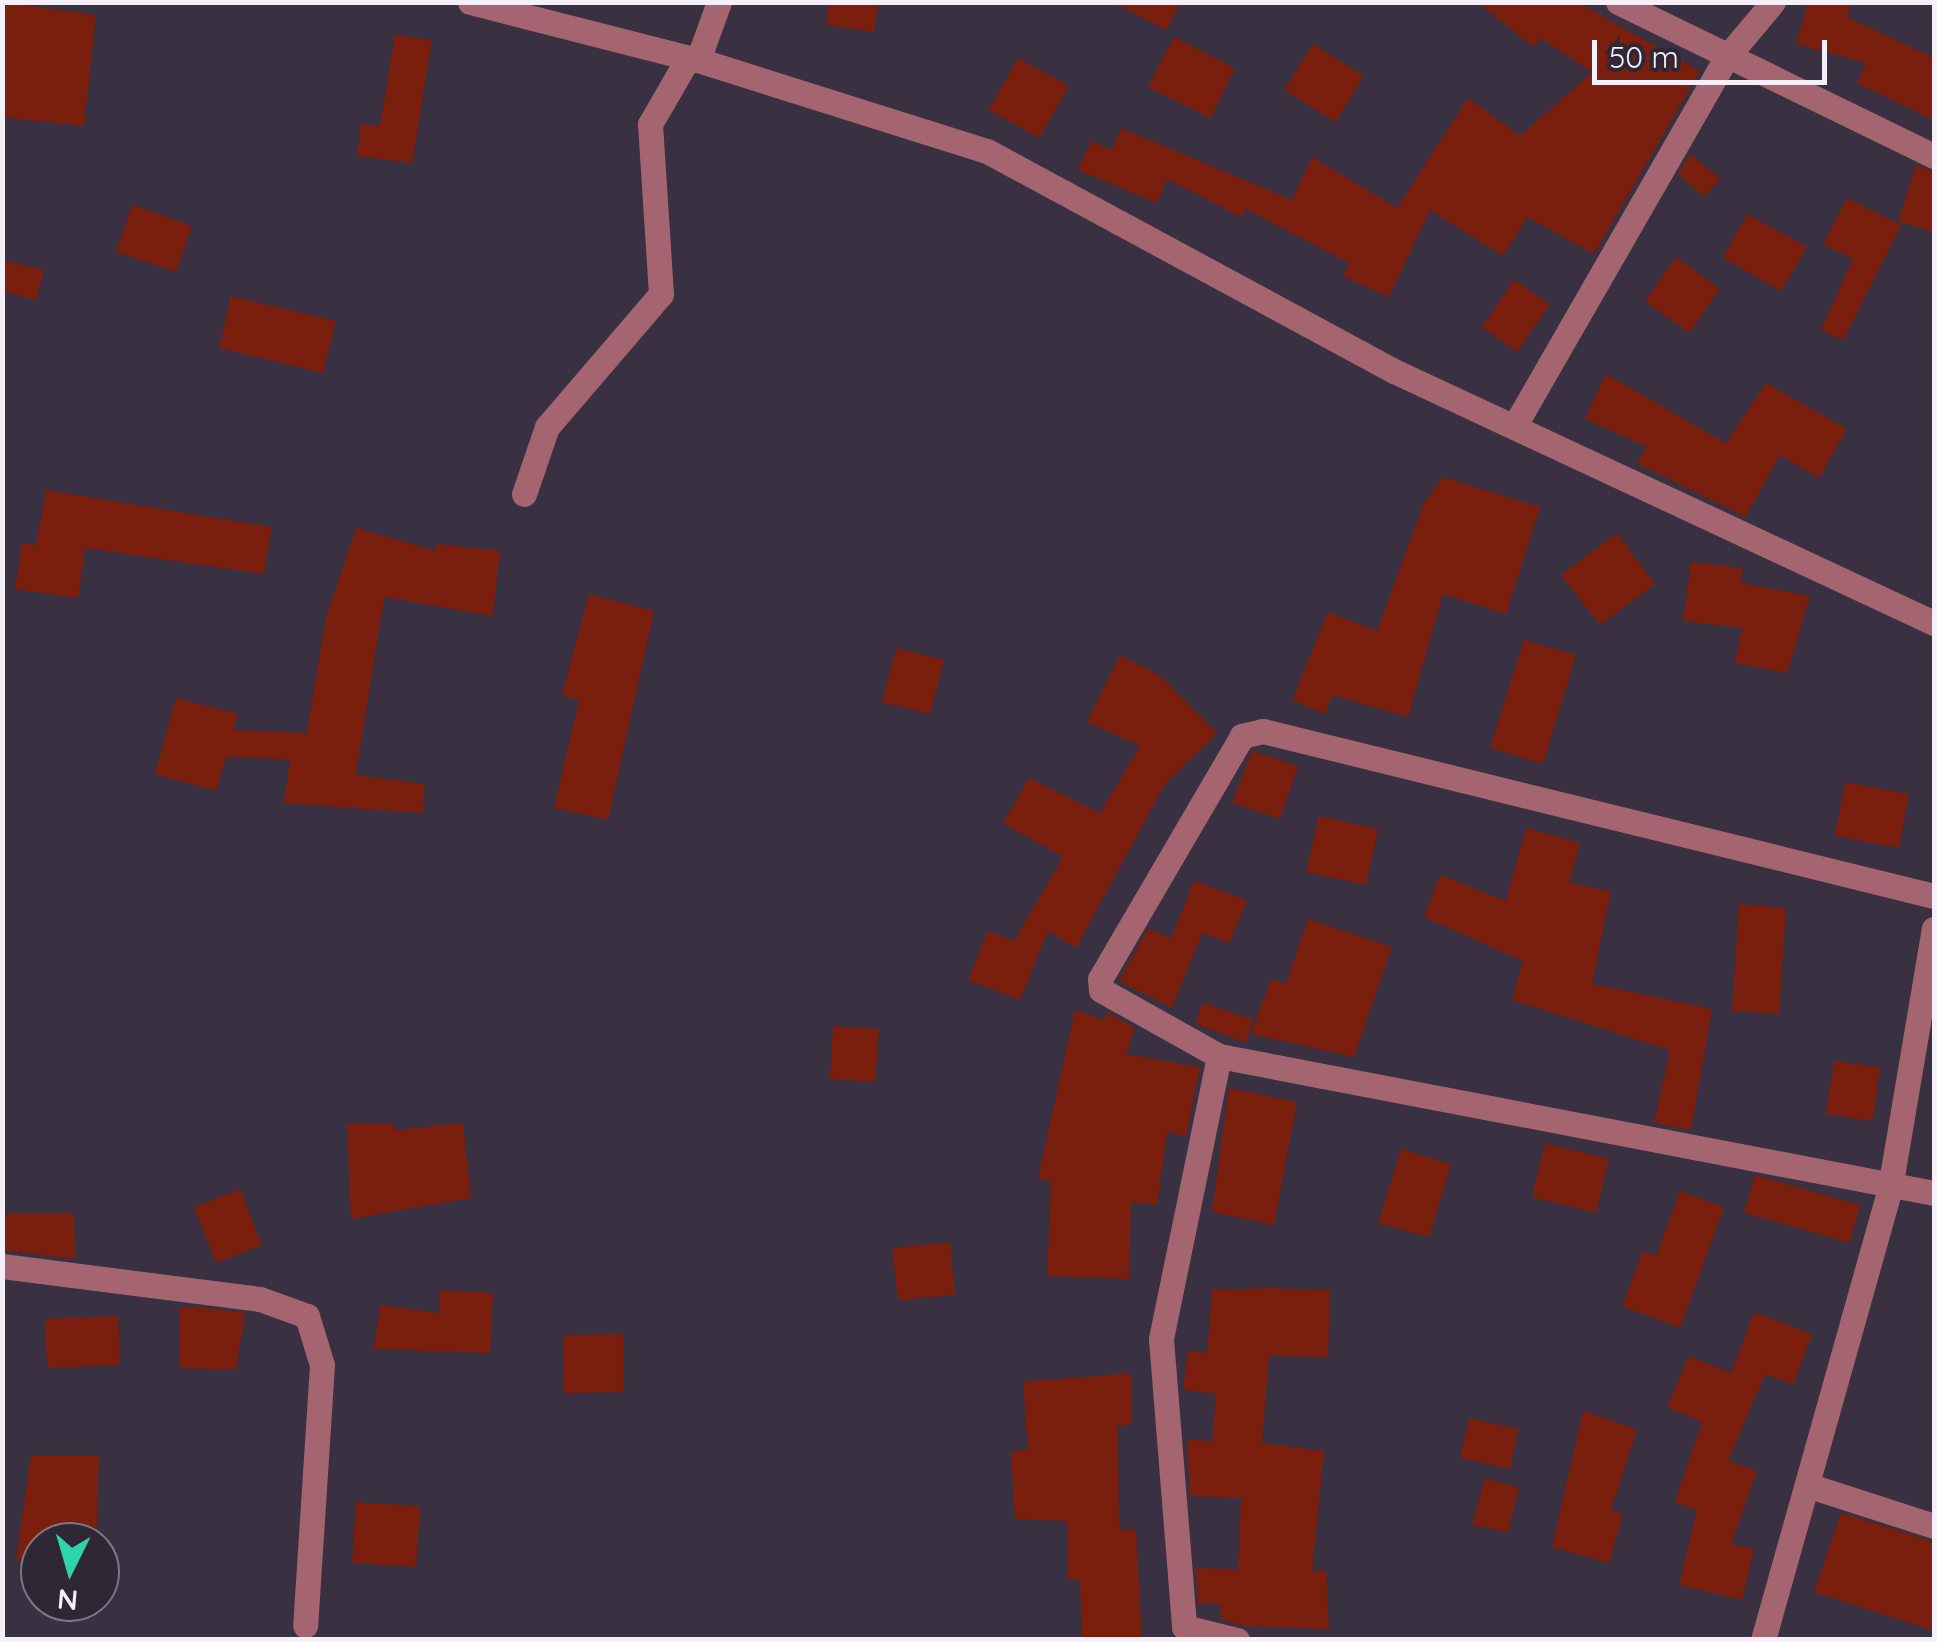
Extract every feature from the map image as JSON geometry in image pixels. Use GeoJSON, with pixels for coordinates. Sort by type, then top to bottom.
{"type":"FeatureCollection","features":[{"type":"Feature","properties":{"kind":"street"},"geometry":{"type":"LineString","coordinates":[[470,2],[692,60],[986,151],[1394,371],[1934,623]]}},
{"type":"Feature","properties":{"kind":"street"},"geometry":{"type":"LineString","coordinates":[[524,494],[547,426],[662,294],[650,124],[692,60],[719,2]]}},
{"type":"Feature","properties":{"kind":"street"},"geometry":{"type":"LineString","coordinates":[[1618,2],[1726,58],[1934,156]]}},
{"type":"Feature","properties":{"kind":"street"},"geometry":{"type":"LineString","coordinates":[[1514,425],[1726,58],[1773,2]]}},
{"type":"Feature","properties":{"kind":"street"},"geometry":{"type":"LineString","coordinates":[[1934,896],[1263,731],[1242,736],[1100,979],[1101,990],[1219,1056],[1890,1188],[1934,1193]]}},
{"type":"Feature","properties":{"kind":"street"},"geometry":{"type":"LineString","coordinates":[[1763,1640],[1890,1188],[1934,930]]}},
{"type":"Feature","properties":{"kind":"street"},"geometry":{"type":"LineString","coordinates":[[1219,1056],[1161,1339],[1184,1634],[1237,1640]]}},
{"type":"Feature","properties":{"kind":"street"},"geometry":{"type":"LineString","coordinates":[[2,1266],[260,1299],[307,1316],[322,1366],[305,1626]]}},
{"type":"Feature","properties":{"kind":"street"},"geometry":{"type":"LineString","coordinates":[[1806,1485],[1934,1526]]}},
{"type":"Feature","properties":{"kind":"building"},"geometry":{"type":"Polygon","coordinates":[[[2,2],[96,15],[84,126],[2,117],[2,2]]]}},
{"type":"Feature","properties":{"kind":"building"},"geometry":{"type":"Polygon","coordinates":[[[829,2],[878,2],[874,32],[826,25],[829,2]]]}},
{"type":"Feature","properties":{"kind":"building"},"geometry":{"type":"Polygon","coordinates":[[[1112,2],[1181,2],[1166,30],[1112,2]]]}},
{"type":"Feature","properties":{"kind":"building"},"geometry":{"type":"Polygon","coordinates":[[[1477,2],[1577,2],[1700,71],[1594,254],[1527,217],[1503,256],[1430,210],[1389,297],[1343,276],[1349,263],[1246,209],[1241,217],[1167,179],[1157,203],[1078,170],[1091,141],[1112,150],[1121,128],[1292,200],[1312,157],[1397,208],[1468,98],[1520,136],[1592,72],[1541,38],[1534,47],[1477,2]]]}},
{"type":"Feature","properties":{"kind":"building"},"geometry":{"type":"Polygon","coordinates":[[[1808,2],[1851,2],[1847,17],[1934,58],[1934,120],[1857,83],[1866,63],[1796,44],[1808,2]]]}},
{"type":"Feature","properties":{"kind":"building"},"geometry":{"type":"Polygon","coordinates":[[[395,35],[432,40],[412,163],[357,156],[361,124],[380,126],[395,35]]]}},
{"type":"Feature","properties":{"kind":"building"},"geometry":{"type":"Polygon","coordinates":[[[1174,37],[1235,68],[1210,118],[1148,87],[1174,37]]]}},
{"type":"Feature","properties":{"kind":"building"},"geometry":{"type":"Polygon","coordinates":[[[1313,44],[1364,76],[1335,122],[1284,90],[1313,44]]]}},
{"type":"Feature","properties":{"kind":"building"},"geometry":{"type":"Polygon","coordinates":[[[1018,58],[1069,86],[1039,138],[989,110],[1018,58]]]}},
{"type":"Feature","properties":{"kind":"building"},"geometry":{"type":"Polygon","coordinates":[[[1690,154],[1720,179],[1704,197],[1678,174],[1690,154]]]}},
{"type":"Feature","properties":{"kind":"building"},"geometry":{"type":"Polygon","coordinates":[[[1916,165],[1934,172],[1934,232],[1898,221],[1916,165]]]}},
{"type":"Feature","properties":{"kind":"building"},"geometry":{"type":"Polygon","coordinates":[[[1847,198],[1901,225],[1843,340],[1821,330],[1853,259],[1823,244],[1847,198]]]}},
{"type":"Feature","properties":{"kind":"building"},"geometry":{"type":"Polygon","coordinates":[[[132,205],[192,226],[176,272],[116,252],[132,205]]]}},
{"type":"Feature","properties":{"kind":"building"},"geometry":{"type":"Polygon","coordinates":[[[1747,214],[1807,247],[1781,291],[1723,258],[1747,214]]]}},
{"type":"Feature","properties":{"kind":"building"},"geometry":{"type":"Polygon","coordinates":[[[1676,257],[1720,289],[1689,333],[1645,301],[1676,257]]]}},
{"type":"Feature","properties":{"kind":"building"},"geometry":{"type":"Polygon","coordinates":[[[2,260],[44,270],[36,300],[2,291],[2,260]]]}},
{"type":"Feature","properties":{"kind":"building"},"geometry":{"type":"Polygon","coordinates":[[[1514,280],[1550,304],[1517,352],[1482,327],[1514,280]]]}},
{"type":"Feature","properties":{"kind":"building"},"geometry":{"type":"Polygon","coordinates":[[[231,296],[336,321],[323,373],[219,348],[231,296]]]}},
{"type":"Feature","properties":{"kind":"building"},"geometry":{"type":"Polygon","coordinates":[[[1606,374],[1726,443],[1766,383],[1847,429],[1819,478],[1780,455],[1745,517],[1637,463],[1647,447],[1585,419],[1606,374]]]}},
{"type":"Feature","properties":{"kind":"building"},"geometry":{"type":"Polygon","coordinates":[[[1443,477],[1540,507],[1506,614],[1443,594],[1408,717],[1332,695],[1325,714],[1292,700],[1328,612],[1377,631],[1424,503],[1443,477]]]}},
{"type":"Feature","properties":{"kind":"building"},"geometry":{"type":"Polygon","coordinates":[[[46,490],[272,527],[264,574],[85,548],[78,598],[15,589],[22,543],[36,545],[46,490]]]}},
{"type":"Feature","properties":{"kind":"building"},"geometry":{"type":"Polygon","coordinates":[[[356,528],[436,551],[437,544],[500,551],[493,616],[384,597],[356,775],[425,784],[422,813],[284,803],[290,759],[226,757],[216,791],[155,774],[176,698],[238,714],[233,730],[307,733],[326,617],[356,528]]]}},
{"type":"Feature","properties":{"kind":"building"},"geometry":{"type":"Polygon","coordinates":[[[1617,533],[1655,584],[1600,625],[1561,575],[1617,533]]]}},
{"type":"Feature","properties":{"kind":"building"},"geometry":{"type":"Polygon","coordinates":[[[1691,562],[1743,568],[1741,583],[1810,596],[1787,673],[1735,663],[1742,628],[1683,621],[1691,562]]]}},
{"type":"Feature","properties":{"kind":"building"},"geometry":{"type":"Polygon","coordinates":[[[589,594],[654,611],[608,820],[554,808],[579,700],[562,695],[589,594]]]}},
{"type":"Feature","properties":{"kind":"building"},"geometry":{"type":"Polygon","coordinates":[[[1524,640],[1576,655],[1543,764],[1490,748],[1524,640]]]}},
{"type":"Feature","properties":{"kind":"building"},"geometry":{"type":"Polygon","coordinates":[[[896,648],[944,660],[930,714],[882,702],[896,648]]]}},
{"type":"Feature","properties":{"kind":"building"},"geometry":{"type":"Polygon","coordinates":[[[1120,655],[1159,675],[1217,733],[1165,784],[1076,948],[1048,931],[1020,1000],[968,980],[988,931],[1014,941],[1063,857],[1003,823],[1029,778],[1100,813],[1140,746],[1087,722],[1120,655]]]}},
{"type":"Feature","properties":{"kind":"building"},"geometry":{"type":"Polygon","coordinates":[[[1252,751],[1298,766],[1280,819],[1232,803],[1252,751]]]}},
{"type":"Feature","properties":{"kind":"building"},"geometry":{"type":"Polygon","coordinates":[[[1845,782],[1909,794],[1899,848],[1835,836],[1845,782]]]}},
{"type":"Feature","properties":{"kind":"building"},"geometry":{"type":"Polygon","coordinates":[[[1319,816],[1378,829],[1366,885],[1306,872],[1319,816]]]}},
{"type":"Feature","properties":{"kind":"building"},"geometry":{"type":"Polygon","coordinates":[[[1526,828],[1580,843],[1569,883],[1611,891],[1592,984],[1712,1009],[1691,1130],[1654,1123],[1670,1050],[1512,1000],[1523,961],[1424,917],[1440,875],[1506,901],[1526,828]]]}},
{"type":"Feature","properties":{"kind":"building"},"geometry":{"type":"Polygon","coordinates":[[[1194,881],[1247,900],[1229,943],[1202,933],[1172,1008],[1119,981],[1148,929],[1171,938],[1194,881]]]}},
{"type":"Feature","properties":{"kind":"building"},"geometry":{"type":"Polygon","coordinates":[[[1739,904],[1786,908],[1779,1014],[1732,1011],[1739,904]]]}},
{"type":"Feature","properties":{"kind":"building"},"geometry":{"type":"Polygon","coordinates":[[[1308,919],[1392,947],[1354,1057],[1251,1034],[1271,979],[1286,984],[1308,919]]]}},
{"type":"Feature","properties":{"kind":"building"},"geometry":{"type":"Polygon","coordinates":[[[1202,1003],[1253,1019],[1246,1043],[1196,1024],[1202,1003]]]}},
{"type":"Feature","properties":{"kind":"building"},"geometry":{"type":"Polygon","coordinates":[[[1075,1010],[1104,1020],[1107,1012],[1135,1028],[1126,1054],[1200,1067],[1186,1136],[1167,1132],[1157,1205],[1131,1202],[1129,1279],[1047,1276],[1051,1181],[1038,1178],[1075,1010]]]}},
{"type":"Feature","properties":{"kind":"building"},"geometry":{"type":"Polygon","coordinates":[[[833,1026],[879,1029],[875,1082],[830,1079],[833,1026]]]}},
{"type":"Feature","properties":{"kind":"building"},"geometry":{"type":"Polygon","coordinates":[[[1834,1061],[1880,1067],[1873,1121],[1826,1114],[1834,1061]]]}},
{"type":"Feature","properties":{"kind":"building"},"geometry":{"type":"Polygon","coordinates":[[[1229,1088],[1297,1102],[1274,1225],[1212,1212],[1229,1088]]]}},
{"type":"Feature","properties":{"kind":"building"},"geometry":{"type":"Polygon","coordinates":[[[393,1123],[394,1130],[463,1123],[471,1198],[351,1219],[347,1124],[393,1123]]]}},
{"type":"Feature","properties":{"kind":"building"},"geometry":{"type":"Polygon","coordinates":[[[1545,1143],[1609,1159],[1596,1213],[1532,1197],[1545,1143]]]}},
{"type":"Feature","properties":{"kind":"building"},"geometry":{"type":"Polygon","coordinates":[[[1401,1149],[1451,1164],[1429,1237],[1378,1223],[1401,1149]]]}},
{"type":"Feature","properties":{"kind":"building"},"geometry":{"type":"Polygon","coordinates":[[[1755,1175],[1860,1205],[1850,1243],[1744,1213],[1755,1175]]]}},
{"type":"Feature","properties":{"kind":"building"},"geometry":{"type":"Polygon","coordinates":[[[240,1189],[262,1245],[216,1263],[194,1207],[240,1189]]]}},
{"type":"Feature","properties":{"kind":"building"},"geometry":{"type":"Polygon","coordinates":[[[1680,1191],[1724,1207],[1680,1328],[1622,1306],[1643,1251],[1656,1256],[1680,1191]]]}},
{"type":"Feature","properties":{"kind":"building"},"geometry":{"type":"Polygon","coordinates":[[[2,1214],[74,1214],[75,1259],[2,1250],[2,1214]]]}},
{"type":"Feature","properties":{"kind":"building"},"geometry":{"type":"Polygon","coordinates":[[[950,1242],[955,1295],[898,1300],[892,1248],[950,1242]]]}},
{"type":"Feature","properties":{"kind":"building"},"geometry":{"type":"Polygon","coordinates":[[[440,1290],[493,1293],[490,1353],[374,1349],[380,1305],[439,1313],[440,1290]]]}},
{"type":"Feature","properties":{"kind":"building"},"geometry":{"type":"Polygon","coordinates":[[[1212,1290],[1330,1290],[1328,1357],[1269,1356],[1262,1443],[1324,1451],[1312,1571],[1326,1570],[1329,1629],[1244,1626],[1221,1619],[1220,1604],[1198,1604],[1196,1568],[1238,1569],[1241,1498],[1190,1496],[1187,1440],[1212,1441],[1216,1394],[1183,1390],[1188,1351],[1207,1353],[1212,1290]]]}},
{"type":"Feature","properties":{"kind":"building"},"geometry":{"type":"Polygon","coordinates":[[[180,1308],[245,1313],[236,1370],[179,1368],[180,1308]]]}},
{"type":"Feature","properties":{"kind":"building"},"geometry":{"type":"Polygon","coordinates":[[[1754,1312],[1812,1334],[1793,1385],[1765,1374],[1728,1461],[1757,1471],[1731,1544],[1754,1549],[1742,1600],[1679,1585],[1697,1510],[1675,1502],[1702,1422],[1667,1407],[1689,1356],[1731,1373],[1754,1312]]]}},
{"type":"Feature","properties":{"kind":"building"},"geometry":{"type":"Polygon","coordinates":[[[118,1316],[120,1365],[47,1368],[45,1319],[118,1316]]]}},
{"type":"Feature","properties":{"kind":"building"},"geometry":{"type":"Polygon","coordinates":[[[623,1334],[623,1392],[564,1393],[563,1335],[623,1334]]]}},
{"type":"Feature","properties":{"kind":"building"},"geometry":{"type":"Polygon","coordinates":[[[1131,1373],[1132,1424],[1118,1426],[1119,1530],[1136,1530],[1142,1640],[1082,1640],[1080,1579],[1068,1579],[1068,1521],[1015,1519],[1011,1452],[1028,1449],[1023,1382],[1131,1373]]]}},
{"type":"Feature","properties":{"kind":"building"},"geometry":{"type":"Polygon","coordinates":[[[1583,1411],[1637,1429],[1611,1510],[1623,1514],[1609,1563],[1552,1547],[1583,1411]]]}},
{"type":"Feature","properties":{"kind":"building"},"geometry":{"type":"Polygon","coordinates":[[[1469,1418],[1518,1429],[1510,1469],[1460,1458],[1469,1418]]]}},
{"type":"Feature","properties":{"kind":"building"},"geometry":{"type":"Polygon","coordinates":[[[31,1455],[99,1456],[97,1522],[21,1522],[31,1455]]]}},
{"type":"Feature","properties":{"kind":"building"},"geometry":{"type":"Polygon","coordinates":[[[1485,1478],[1519,1488],[1508,1532],[1472,1525],[1485,1478]]]}},
{"type":"Feature","properties":{"kind":"building"},"geometry":{"type":"Polygon","coordinates":[[[356,1502],[420,1506],[416,1567],[352,1563],[356,1502]]]}},
{"type":"Feature","properties":{"kind":"building"},"geometry":{"type":"Polygon","coordinates":[[[1841,1513],[1934,1542],[1934,1631],[1814,1592],[1841,1513]]]}}]}
